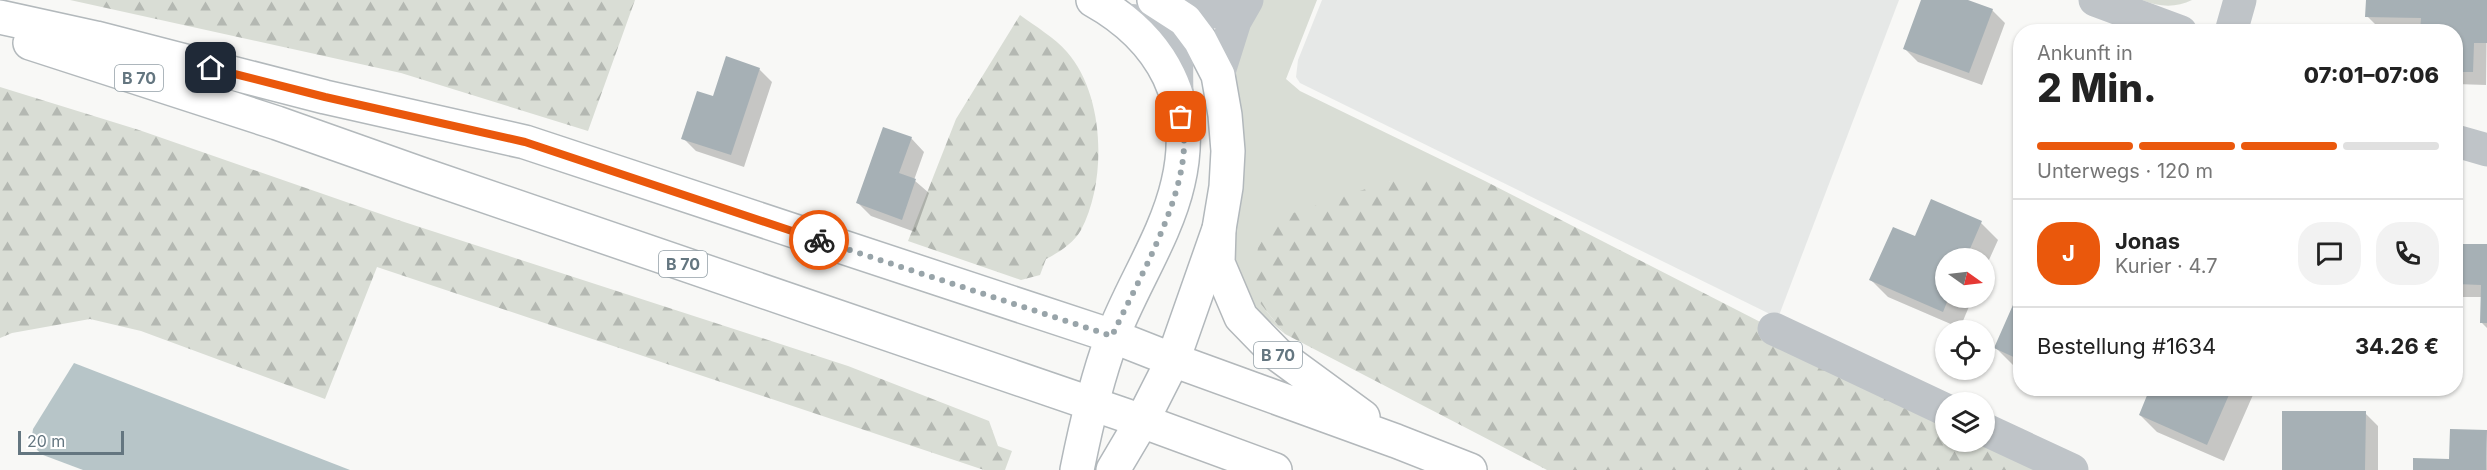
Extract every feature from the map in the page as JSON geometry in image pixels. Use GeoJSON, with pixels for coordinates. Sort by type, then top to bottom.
{"type":"FeatureCollection","features":[{"type":"Feature","properties":{"kind":"main road"},"geometry":{"type":"LineString","coordinates":[[1077,470],[1090,403],[1112,336],[1162,227],[1178,184],[1184,140],[1177,94],[1164,64],[1146,42],[1121,19],[1093,0]]}},
{"type":"Feature","properties":{"kind":"main road"},"geometry":{"type":"LineString","coordinates":[[1113,470],[1142,421],[1173,360],[1219,230],[1228,151],[1218,75],[1200,40],[1191,10],[1154,0]]}},
{"type":"Feature","properties":{"kind":"main road","name":"B 70"},"geometry":{"type":"LineString","coordinates":[[0,17],[96,38],[325,97],[525,142],[1112,336],[1470,470]]}},
{"type":"Feature","properties":{"kind":"main road","name":"B 70"},"geometry":{"type":"LineString","coordinates":[[0,33],[277,123],[1142,421],[1275,470]]}},
{"type":"Feature","properties":{"kind":"main road","name":"B 70"},"geometry":{"type":"LineString","coordinates":[[1219,230],[1218,263],[1241,317],[1277,354],[1396,441]]}},
{"type":"Feature","properties":{"kind":"street"},"geometry":{"type":"LineString","coordinates":[[1121,19],[1156,24],[1191,10],[1236,0]]}},
{"type":"Feature","properties":{"kind":"street"},"geometry":{"type":"LineString","coordinates":[[1218,75],[1235,21],[1247,0]]}},
{"type":"Feature","properties":{"kind":"street"},"geometry":{"type":"LineString","coordinates":[[2096,0],[2160,24]]}},
{"type":"Feature","properties":{"kind":"street"},"geometry":{"type":"LineString","coordinates":[[2233,24],[2240,0]]}},
{"type":"Feature","properties":{"kind":"street"},"geometry":{"type":"LineString","coordinates":[[1177,94],[1176,50],[1191,10]]}},
{"type":"Feature","properties":{"kind":"street"},"geometry":{"type":"LineString","coordinates":[[2463,143],[2487,150]]}},
{"type":"Feature","properties":{"kind":"street"},"geometry":{"type":"LineString","coordinates":[[1774,329],[1935,405]]}},
{"type":"Feature","properties":{"kind":"street"},"geometry":{"type":"LineString","coordinates":[[1995,434],[2072,470]]}},
{"type":"Feature","properties":{"kind":"shaded area"},"geometry":{"type":"Polygon","coordinates":[[[1322,0],[1899,0],[1778,318],[1300,83],[1296,77],[1298,60],[1322,0]]]}},
{"type":"Feature","properties":{"kind":"shaded area"},"geometry":{"type":"Polygon","coordinates":[[[74,363],[350,470],[83,470],[43,455],[37,450],[32,436],[33,429],[74,363]]]}},
{"type":"Feature","properties":{"kind":"green space"},"geometry":{"type":"Polygon","coordinates":[[[70,0],[635,0],[588,131],[401,73],[70,0]]]}},
{"type":"Feature","properties":{"kind":"green space"},"geometry":{"type":"Polygon","coordinates":[[[1262,0],[1317,0],[1286,79],[1300,91],[1485,181],[1390,181],[1260,303],[1285,334],[1258,311],[1240,282],[1233,251],[1236,65],[1240,45],[1262,0]]]}},
{"type":"Feature","properties":{"kind":"green space"},"geometry":{"type":"Polygon","coordinates":[[[2142,0],[2192,0],[2167,6],[2142,0]]]}},
{"type":"Feature","properties":{"kind":"green space"},"geometry":{"type":"Polygon","coordinates":[[[1020,15],[1062,47],[1080,70],[1095,114],[1098,139],[1095,188],[1081,230],[1061,251],[1046,259],[1040,275],[1021,280],[908,241],[956,119],[1020,15]]]}},
{"type":"Feature","properties":{"kind":"green space"},"geometry":{"type":"Polygon","coordinates":[[[0,87],[139,130],[398,220],[848,366],[989,421],[998,446],[1012,451],[1005,470],[984,470],[377,267],[325,399],[141,331],[90,319],[12,333],[0,338],[0,87]]]}},
{"type":"Feature","properties":{"kind":"green space"},"geometry":{"type":"Polygon","coordinates":[[[1390,181],[1485,181],[1774,329],[1935,406],[1935,452],[1995,452],[1995,445],[2071,470],[1547,470],[1285,334],[1260,303],[1254,270],[1258,248],[1275,219],[1390,181]]]}},
{"type":"Feature","properties":{"kind":"building"},"geometry":{"type":"Polygon","coordinates":[[[1921,0],[1968,0],[1993,9],[1969,73],[1903,49],[1921,0]]]}},
{"type":"Feature","properties":{"kind":"building"},"geometry":{"type":"Polygon","coordinates":[[[2366,0],[2487,0],[2487,43],[2474,43],[2473,72],[2463,72],[2463,24],[2421,24],[2421,18],[2365,17],[2366,0]]]}},
{"type":"Feature","properties":{"kind":"building"},"geometry":{"type":"Polygon","coordinates":[[[726,56],[760,68],[731,155],[681,139],[697,91],[713,96],[726,56]]]}},
{"type":"Feature","properties":{"kind":"building"},"geometry":{"type":"Polygon","coordinates":[[[883,127],[912,137],[899,173],[916,179],[902,220],[856,203],[883,127]]]}},
{"type":"Feature","properties":{"kind":"building"},"geometry":{"type":"Polygon","coordinates":[[[1931,199],[1982,221],[1970,248],[1935,248],[1935,308],[1945,308],[1943,312],[1869,280],[1893,227],[1915,236],[1931,199]]]}},
{"type":"Feature","properties":{"kind":"building"},"geometry":{"type":"Polygon","coordinates":[[[2463,244],[2487,244],[2487,323],[2480,323],[2481,285],[2463,284],[2463,244]]]}},
{"type":"Feature","properties":{"kind":"building"},"geometry":{"type":"Polygon","coordinates":[[[2013,305],[2013,357],[1995,348],[1995,346],[2013,305]]]}},
{"type":"Feature","properties":{"kind":"building"},"geometry":{"type":"Polygon","coordinates":[[[2147,396],[2228,396],[2207,445],[2139,415],[2147,396]]]}},
{"type":"Feature","properties":{"kind":"building"},"geometry":{"type":"Polygon","coordinates":[[[2282,411],[2366,411],[2365,470],[2282,470],[2282,411]]]}},
{"type":"Feature","properties":{"kind":"building"},"geometry":{"type":"Polygon","coordinates":[[[2450,429],[2487,430],[2486,470],[2413,470],[2413,458],[2449,459],[2450,429]]]}},
{"type":"Feature","properties":{"kind":"way so far"},"geometry":{"type":"LineString","coordinates":[[819,240],[1112,336],[1162,227],[1178,184],[1184,140],[1181,117]]}},
{"type":"Feature","properties":{"kind":"route"},"geometry":{"type":"LineString","coordinates":[[211,68],[325,97],[525,142],[819,240]]}}]}
